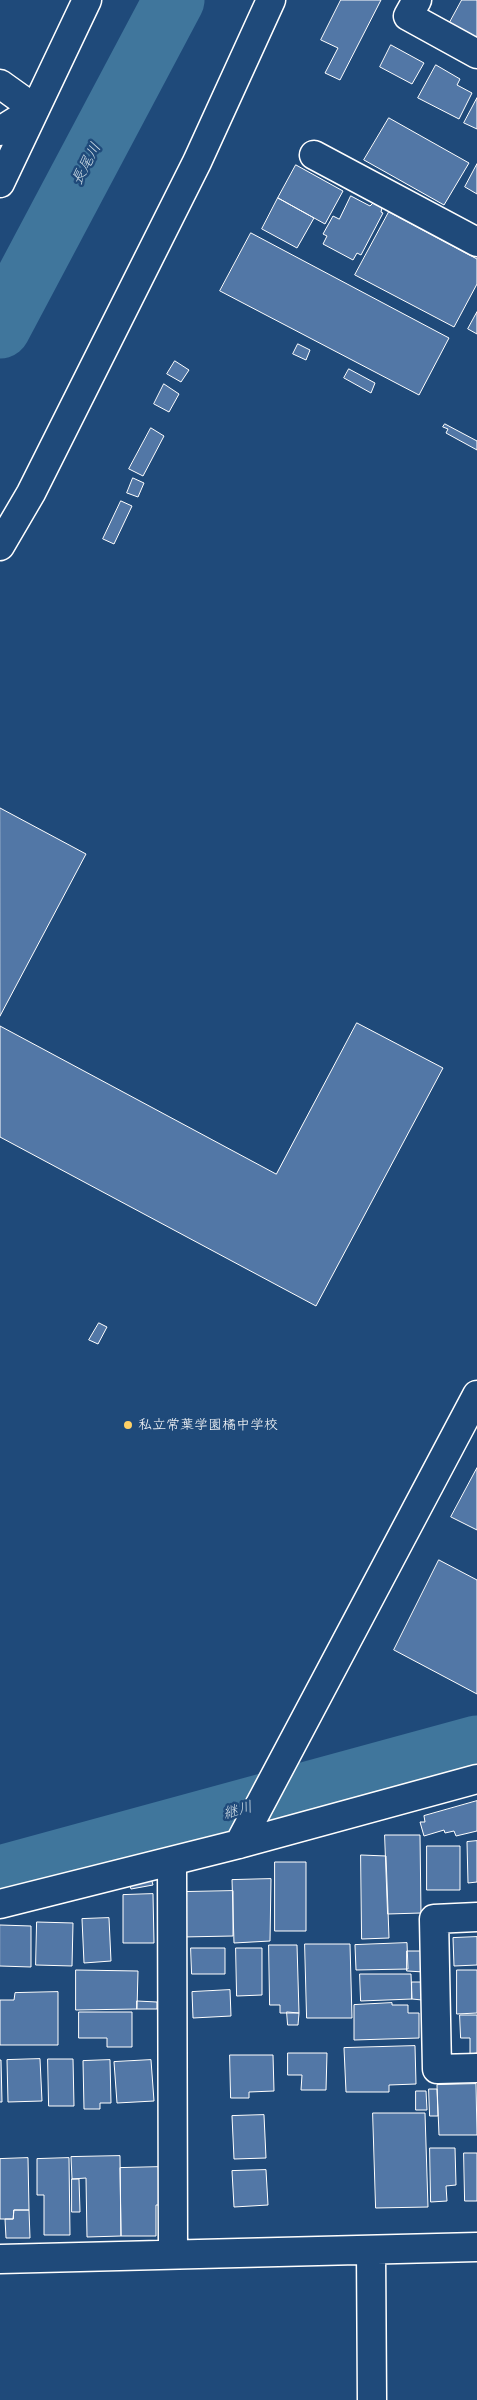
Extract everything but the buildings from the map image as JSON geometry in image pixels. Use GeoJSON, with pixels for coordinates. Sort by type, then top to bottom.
{"type":"FeatureCollection","features":[{"type":"Feature","properties":{"kind":"street"},"geometry":{"type":"LineString","coordinates":[[0,184],[87,0]]}},
{"type":"Feature","properties":{"kind":"street"},"geometry":{"type":"LineString","coordinates":[[0,546],[31,493],[197,162],[271,0]]}},
{"type":"Feature","properties":{"kind":"street"},"geometry":{"type":"LineString","coordinates":[[417,0],[408,16],[477,54]]}},
{"type":"Feature","properties":{"kind":"street"},"geometry":{"type":"LineString","coordinates":[[0,84],[35,109]]}},
{"type":"Feature","properties":{"kind":"street"},"geometry":{"type":"LineString","coordinates":[[0,131],[35,109]]}},
{"type":"Feature","properties":{"kind":"street"},"geometry":{"type":"LineString","coordinates":[[314,155],[477,242]]}},
{"type":"Feature","properties":{"kind":"street"},"geometry":{"type":"LineString","coordinates":[[239,1844],[477,1395]]}},
{"type":"Feature","properties":{"kind":"street"},"geometry":{"type":"LineString","coordinates":[[0,1904],[239,1844],[477,1780]]}},
{"type":"Feature","properties":{"kind":"street"},"geometry":{"type":"LineString","coordinates":[[172,1861],[173,2254]]}},
{"type":"Feature","properties":{"kind":"street"},"geometry":{"type":"LineString","coordinates":[[477,1917],[434,1919],[437,2069],[477,2068]]}},
{"type":"Feature","properties":{"kind":"street"},"geometry":{"type":"LineString","coordinates":[[0,2259],[477,2247]]}},
{"type":"Feature","properties":{"kind":"street"},"geometry":{"type":"LineString","coordinates":[[371,2250],[372,2400]]}},
{"type":"Feature","properties":{"kind":"waterway","name":"長尾川"},"geometry":{"type":"LineString","coordinates":[[0,328],[174,0]]}},
{"type":"Feature","properties":{"kind":"waterway","name":"継川"},"geometry":{"type":"LineString","coordinates":[[0,1876],[477,1746]]}},
{"type":"Feature","properties":{"kind":"place","name":"私立常葉学園橘中学校"},"geometry":{"type":"Point","coordinates":[128,1425]}}]}
